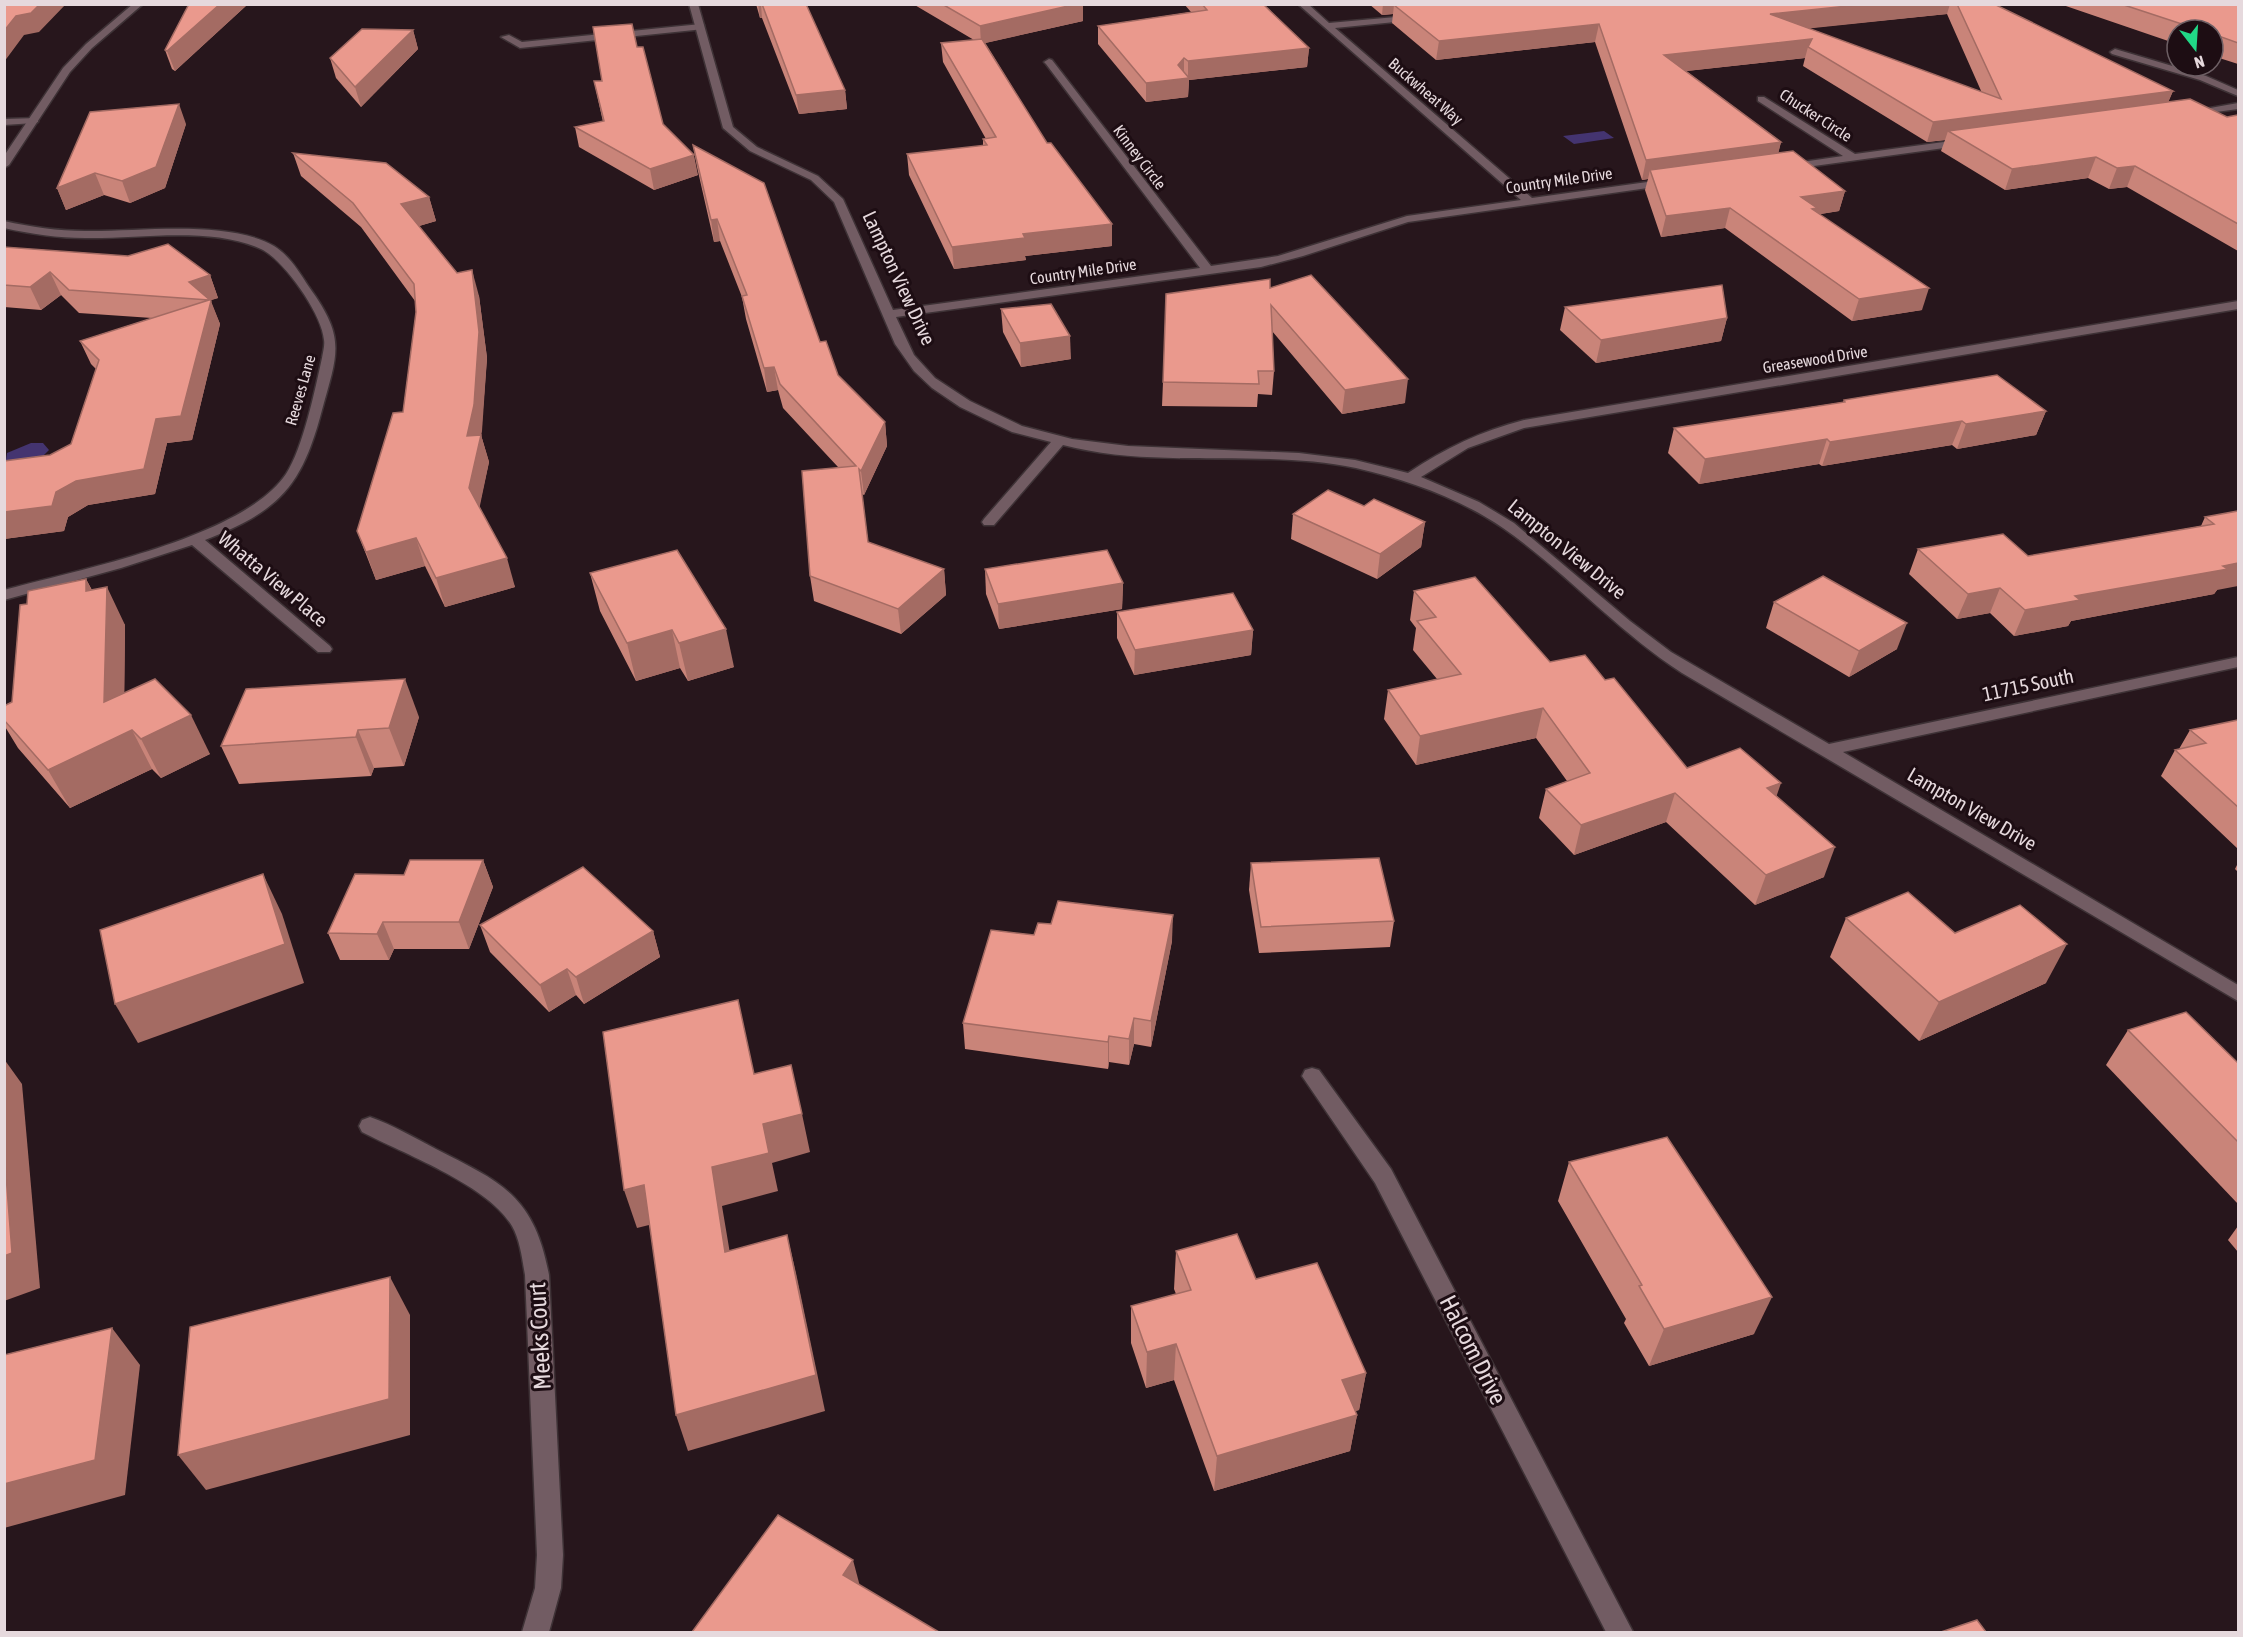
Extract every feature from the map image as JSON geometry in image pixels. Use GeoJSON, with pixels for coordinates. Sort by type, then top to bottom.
{"type":"FeatureCollection","features":[{"type":"Feature","properties":{"kind":"street"},"geometry":{"type":"LineString","coordinates":[[4,165],[66,70],[89,46],[139,4]]}},
{"type":"Feature","properties":{"kind":"street","name":"Lampton View Drive"},"geometry":{"type":"LineString","coordinates":[[693,4],[728,128],[737,140],[813,176],[830,188],[839,201],[910,359],[934,384],[969,407],[1012,426],[1060,440],[1117,450],[1311,456],[1410,478],[1467,503],[1506,524],[1541,551],[1597,603],[1660,652],[1735,700],[1826,750],[2238,994]]}},
{"type":"Feature","properties":{"kind":"street","name":"Buckwheat Way"},"geometry":{"type":"LineString","coordinates":[[1302,4],[1529,201]]}},
{"type":"Feature","properties":{"kind":"street"},"geometry":{"type":"LineString","coordinates":[[1328,26],[1430,15]]}},
{"type":"Feature","properties":{"kind":"street"},"geometry":{"type":"LineString","coordinates":[[506,37],[520,45],[701,27]]}},
{"type":"Feature","properties":{"kind":"street"},"geometry":{"type":"LineString","coordinates":[[2115,52],[2174,69],[2238,93]]}},
{"type":"Feature","properties":{"kind":"street","name":"Kinney Circle"},"geometry":{"type":"LineString","coordinates":[[1049,62],[1208,270]]}},
{"type":"Feature","properties":{"kind":"street","name":"Chucker Circle"},"geometry":{"type":"LineString","coordinates":[[1761,99],[1854,158]]}},
{"type":"Feature","properties":{"kind":"street"},"geometry":{"type":"LineString","coordinates":[[2178,114],[2238,106]]}},
{"type":"Feature","properties":{"kind":"street"},"geometry":{"type":"LineString","coordinates":[[4,122],[34,120]]}},
{"type":"Feature","properties":{"kind":"street"},"geometry":{"type":"LineString","coordinates":[[1773,168],[1982,140]]}},
{"type":"Feature","properties":{"kind":"street","name":"Country Mile Drive"},"geometry":{"type":"LineString","coordinates":[[889,314],[1292,257],[1407,219],[1680,181]]}},
{"type":"Feature","properties":{"kind":"street","name":"Reeves Lane"},"geometry":{"type":"LineString","coordinates":[[4,224],[24,230],[57,233],[206,234],[240,239],[267,247],[285,261],[321,312],[329,326],[331,340],[329,357],[300,456],[291,478],[268,500],[239,521],[196,540],[4,595]]}},
{"type":"Feature","properties":{"kind":"street","name":"Greasewood Drive"},"geometry":{"type":"LineString","coordinates":[[1410,478],[1457,446],[1489,432],[1524,424],[2238,305]]}},
{"type":"Feature","properties":{"kind":"street"},"geometry":{"type":"LineString","coordinates":[[989,522],[1060,440]]}},
{"type":"Feature","properties":{"kind":"street","name":"Whatta View Place"},"geometry":{"type":"LineString","coordinates":[[196,540],[324,649]]}},
{"type":"Feature","properties":{"kind":"street","name":"11715 South"},"geometry":{"type":"LineString","coordinates":[[1826,750],[2238,662]]}},
{"type":"Feature","properties":{"kind":"street","name":"Halcom Drive"},"geometry":{"type":"LineString","coordinates":[[1312,1076],[1383,1176],[1620,1632]]}},
{"type":"Feature","properties":{"kind":"street","name":"Meeks Court"},"geometry":{"type":"LineString","coordinates":[[370,1126],[486,1184],[507,1201],[522,1222],[533,1246],[537,1275],[550,1555],[548,1588],[536,1632]]}},
{"type":"Feature","properties":{"kind":"shaded area"},"geometry":{"type":"Polygon","coordinates":[[[1604,131],[1614,138],[1574,144],[1563,136],[1604,131]]]}},
{"type":"Feature","properties":{"kind":"shaded area"},"geometry":{"type":"Polygon","coordinates":[[[31,443],[43,443],[49,450],[42,457],[9,462],[6,460],[7,453],[31,443]]]}},
{"type":"Feature","properties":{"kind":"building"},"geometry":{"type":"Polygon","coordinates":[[[4,4],[40,4],[31,13],[16,16],[4,31],[4,4]]]}},
{"type":"Feature","properties":{"kind":"building"},"geometry":{"type":"Polygon","coordinates":[[[189,4],[220,4],[167,51],[165,50],[189,4]]]}},
{"type":"Feature","properties":{"kind":"building"},"geometry":{"type":"Polygon","coordinates":[[[762,4],[806,4],[845,90],[796,95],[762,4]]]}},
{"type":"Feature","properties":{"kind":"building"},"geometry":{"type":"Polygon","coordinates":[[[942,4],[1077,4],[980,26],[942,4]]]}},
{"type":"Feature","properties":{"kind":"building"},"geometry":{"type":"Polygon","coordinates":[[[1202,4],[1263,4],[1309,48],[1188,61],[1184,58],[1178,65],[1189,78],[1146,83],[1098,26],[1207,10],[1202,4]]]}},
{"type":"Feature","properties":{"kind":"building"},"geometry":{"type":"Polygon","coordinates":[[[1867,4],[1770,14],[2001,99],[1957,4],[1994,4],[2173,91],[1933,122],[1808,47],[1812,39],[1664,55],[1781,142],[1646,160],[1599,24],[1439,41],[1394,5],[1867,4]]]}},
{"type":"Feature","properties":{"kind":"building"},"geometry":{"type":"Polygon","coordinates":[[[2121,4],[2238,4],[2238,43],[2225,38],[2225,18],[2165,18],[2121,4]]]}},
{"type":"Feature","properties":{"kind":"building"},"geometry":{"type":"Polygon","coordinates":[[[632,24],[637,47],[643,47],[663,124],[694,155],[650,169],[575,127],[604,121],[594,81],[602,81],[593,27],[632,24]]]}},
{"type":"Feature","properties":{"kind":"building"},"geometry":{"type":"Polygon","coordinates":[[[362,29],[413,30],[355,87],[330,58],[362,29]]]}},
{"type":"Feature","properties":{"kind":"building"},"geometry":{"type":"Polygon","coordinates":[[[982,39],[1047,143],[1051,143],[1112,224],[1023,234],[1025,238],[952,247],[907,154],[987,145],[983,139],[996,137],[941,43],[982,39]]]}},
{"type":"Feature","properties":{"kind":"building"},"geometry":{"type":"Polygon","coordinates":[[[2190,99],[2227,117],[2238,115],[2238,224],[2135,166],[2117,168],[2096,157],[2012,169],[1948,131],[2190,99]]]}},
{"type":"Feature","properties":{"kind":"building"},"geometry":{"type":"Polygon","coordinates":[[[179,104],[156,167],[122,181],[95,173],[57,188],[90,112],[179,104]]]}},
{"type":"Feature","properties":{"kind":"building"},"geometry":{"type":"Polygon","coordinates":[[[693,145],[764,183],[820,342],[826,341],[838,375],[885,422],[861,471],[859,469],[868,542],[944,569],[898,609],[810,576],[802,471],[856,466],[780,384],[774,367],[764,368],[742,296],[747,295],[717,219],[711,220],[693,145]]]}},
{"type":"Feature","properties":{"kind":"building"},"geometry":{"type":"Polygon","coordinates":[[[1793,151],[1845,191],[1801,197],[1817,208],[1812,209],[1929,288],[1859,299],[1730,208],[1666,216],[1650,170],[1793,151]]]}},
{"type":"Feature","properties":{"kind":"building"},"geometry":{"type":"Polygon","coordinates":[[[293,153],[386,163],[429,197],[401,204],[457,273],[472,270],[479,332],[474,405],[467,436],[481,435],[469,488],[507,558],[436,578],[416,538],[366,552],[357,531],[393,413],[403,412],[416,312],[414,284],[353,203],[293,153]]]}},
{"type":"Feature","properties":{"kind":"building"},"geometry":{"type":"Polygon","coordinates":[[[168,244],[210,275],[189,282],[211,301],[181,416],[156,419],[144,469],[76,481],[56,492],[52,506],[4,512],[4,461],[50,455],[71,444],[99,360],[80,341],[209,300],[69,290],[50,272],[30,287],[4,285],[4,247],[128,256],[168,244]]]}},
{"type":"Feature","properties":{"kind":"building"},"geometry":{"type":"Polygon","coordinates":[[[1311,275],[1408,379],[1345,390],[1271,305],[1274,371],[1258,371],[1259,384],[1163,382],[1166,294],[1270,279],[1270,288],[1311,275]]]}},
{"type":"Feature","properties":{"kind":"building"},"geometry":{"type":"Polygon","coordinates":[[[1722,285],[1727,318],[1601,340],[1565,307],[1722,285]]]}},
{"type":"Feature","properties":{"kind":"building"},"geometry":{"type":"Polygon","coordinates":[[[1051,304],[1070,336],[1020,343],[1001,309],[1051,304]]]}},
{"type":"Feature","properties":{"kind":"building"},"geometry":{"type":"Polygon","coordinates":[[[1997,375],[2046,411],[1966,424],[1962,421],[1830,442],[1827,439],[1705,459],[1674,428],[1845,402],[1844,400],[1997,375]]]}},
{"type":"Feature","properties":{"kind":"building"},"geometry":{"type":"Polygon","coordinates":[[[1328,490],[1364,506],[1374,499],[1425,522],[1380,554],[1293,514],[1328,490]]]}},
{"type":"Feature","properties":{"kind":"building"},"geometry":{"type":"Polygon","coordinates":[[[2238,511],[2238,563],[2223,566],[2228,569],[2075,596],[2080,600],[2025,610],[2000,588],[1968,594],[1918,549],[2003,534],[2028,556],[2214,524],[2205,517],[2238,511]]]}},
{"type":"Feature","properties":{"kind":"building"},"geometry":{"type":"Polygon","coordinates":[[[677,550],[726,629],[679,643],[672,630],[627,643],[590,573],[677,550]]]}},
{"type":"Feature","properties":{"kind":"building"},"geometry":{"type":"Polygon","coordinates":[[[1107,550],[1123,583],[998,604],[985,569],[1107,550]]]}},
{"type":"Feature","properties":{"kind":"building"},"geometry":{"type":"Polygon","coordinates":[[[1823,576],[1907,623],[1859,651],[1774,602],[1823,576]]]}},
{"type":"Feature","properties":{"kind":"building"},"geometry":{"type":"Polygon","coordinates":[[[1475,577],[1550,662],[1585,655],[1605,680],[1614,678],[1687,768],[1740,748],[1781,783],[1767,788],[1835,847],[1766,875],[1675,793],[1581,825],[1546,789],[1590,773],[1543,708],[1420,736],[1388,690],[1461,674],[1417,621],[1436,617],[1414,591],[1475,577]]]}},
{"type":"Feature","properties":{"kind":"building"},"geometry":{"type":"Polygon","coordinates":[[[86,579],[86,591],[107,587],[104,702],[155,679],[191,715],[141,739],[132,730],[48,770],[4,720],[4,706],[12,702],[20,605],[27,604],[28,591],[86,579]]]}},
{"type":"Feature","properties":{"kind":"building"},"geometry":{"type":"Polygon","coordinates":[[[1233,593],[1253,630],[1135,650],[1117,612],[1233,593]]]}},
{"type":"Feature","properties":{"kind":"building"},"geometry":{"type":"Polygon","coordinates":[[[405,679],[389,728],[358,730],[356,737],[221,746],[246,689],[405,679]]]}},
{"type":"Feature","properties":{"kind":"building"},"geometry":{"type":"Polygon","coordinates":[[[2238,720],[2238,807],[2175,750],[2206,743],[2190,730],[2238,720]]]}},
{"type":"Feature","properties":{"kind":"building"},"geometry":{"type":"Polygon","coordinates":[[[1379,858],[1394,921],[1261,927],[1251,863],[1379,858]]]}},
{"type":"Feature","properties":{"kind":"building"},"geometry":{"type":"Polygon","coordinates":[[[410,860],[483,860],[459,922],[383,922],[377,934],[328,933],[355,874],[404,875],[410,860]]]}},
{"type":"Feature","properties":{"kind":"building"},"geometry":{"type":"Polygon","coordinates":[[[583,867],[653,931],[576,977],[567,969],[540,985],[480,925],[583,867]]]}},
{"type":"Feature","properties":{"kind":"building"},"geometry":{"type":"Polygon","coordinates":[[[263,874],[285,944],[115,1004],[100,930],[263,874]]]}},
{"type":"Feature","properties":{"kind":"building"},"geometry":{"type":"Polygon","coordinates":[[[1908,892],[1955,933],[2020,905],[2067,944],[1939,1002],[1846,918],[1908,892]]]}},
{"type":"Feature","properties":{"kind":"building"},"geometry":{"type":"Polygon","coordinates":[[[1058,901],[1173,915],[1151,1021],[1134,1018],[1129,1039],[1109,1036],[1108,1042],[963,1023],[991,930],[1034,935],[1038,923],[1051,924],[1058,901]]]}},
{"type":"Feature","properties":{"kind":"building"},"geometry":{"type":"Polygon","coordinates":[[[738,1000],[754,1074],[791,1065],[802,1114],[763,1124],[769,1153],[712,1167],[725,1252],[787,1235],[816,1375],[676,1415],[644,1185],[624,1190],[603,1032],[738,1000]]]}},
{"type":"Feature","properties":{"kind":"building"},"geometry":{"type":"Polygon","coordinates":[[[2186,1012],[2238,1063],[2238,1142],[2128,1030],[2186,1012]]]}},
{"type":"Feature","properties":{"kind":"building"},"geometry":{"type":"Polygon","coordinates":[[[1667,1137],[1772,1297],[1664,1329],[1639,1286],[1642,1285],[1569,1162],[1667,1137]]]}},
{"type":"Feature","properties":{"kind":"building"},"geometry":{"type":"Polygon","coordinates":[[[4,1149],[12,1253],[4,1256],[4,1149]]]}},
{"type":"Feature","properties":{"kind":"building"},"geometry":{"type":"Polygon","coordinates":[[[1237,1234],[1256,1279],[1317,1263],[1366,1373],[1342,1380],[1357,1415],[1217,1456],[1176,1344],[1147,1352],[1131,1306],[1191,1290],[1176,1251],[1237,1234]]]}},
{"type":"Feature","properties":{"kind":"building"},"geometry":{"type":"Polygon","coordinates":[[[390,1277],[389,1399],[178,1455],[190,1327],[390,1277]]]}},
{"type":"Feature","properties":{"kind":"building"},"geometry":{"type":"Polygon","coordinates":[[[112,1328],[95,1460],[4,1484],[4,1355],[112,1328]]]}},
{"type":"Feature","properties":{"kind":"building"},"geometry":{"type":"Polygon","coordinates":[[[778,1515],[853,1560],[843,1575],[939,1632],[692,1632],[778,1515]]]}},
{"type":"Feature","properties":{"kind":"building"},"geometry":{"type":"Polygon","coordinates":[[[1977,1620],[1986,1632],[1941,1632],[1977,1620]]]}}]}
